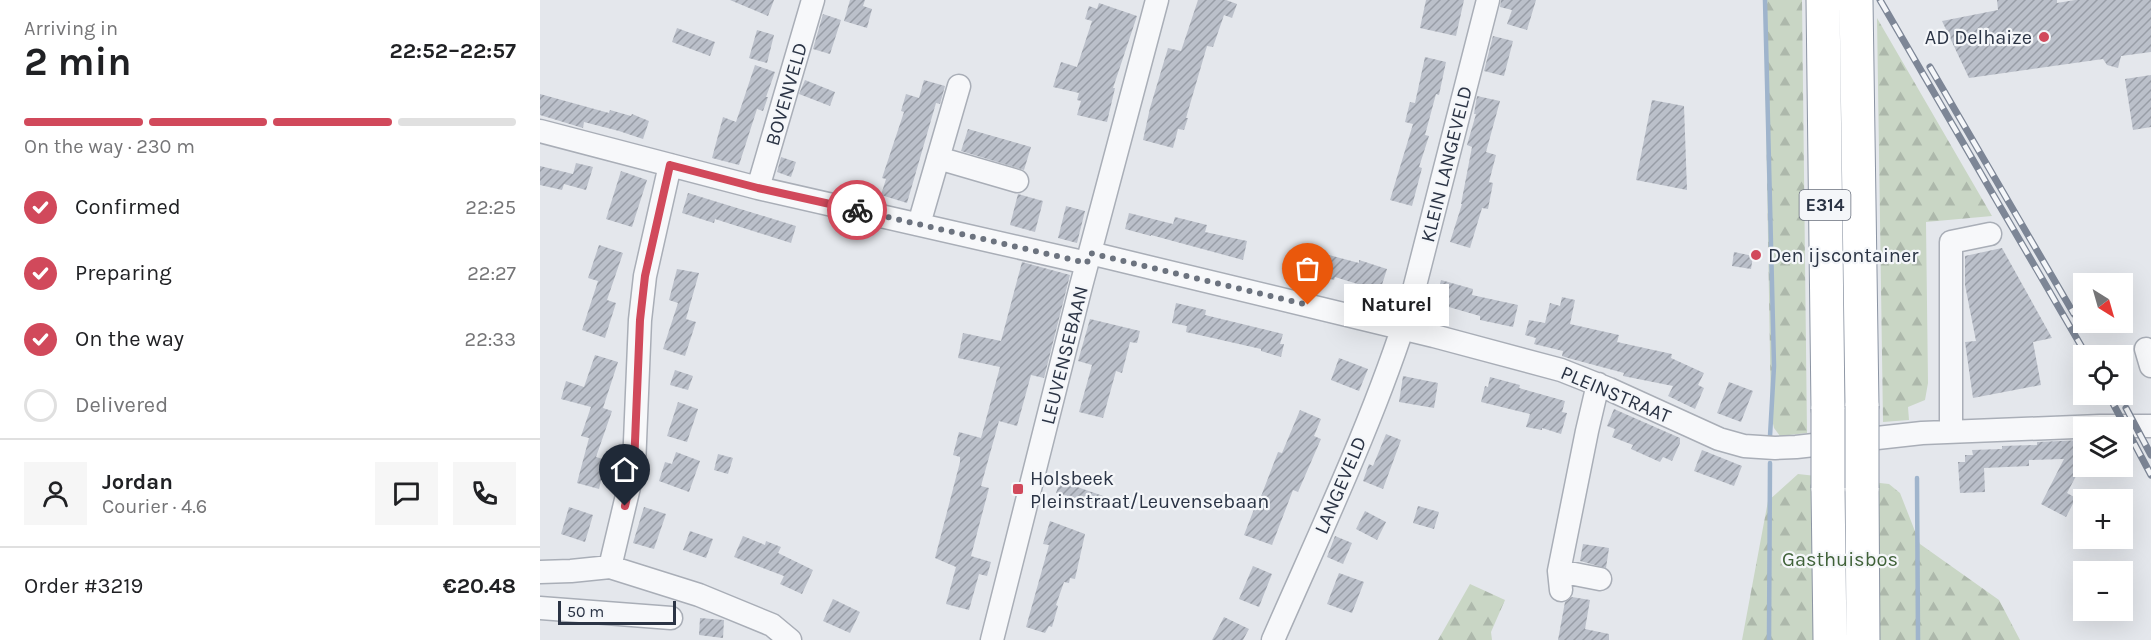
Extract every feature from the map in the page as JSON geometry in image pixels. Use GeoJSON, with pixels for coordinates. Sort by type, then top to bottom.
{"type":"FeatureCollection","features":[{"type":"Feature","properties":{"kind":"highway","name":"E314"},"geometry":{"type":"LineString","coordinates":[[1823,0],[1830,640]]}},
{"type":"Feature","properties":{"kind":"highway","name":"E314"},"geometry":{"type":"LineString","coordinates":[[1856,0],[1863,640]]}},
{"type":"Feature","properties":{"kind":"street","name":"BOVENVELD"},"geometry":{"type":"LineString","coordinates":[[758,188],[813,0]]}},
{"type":"Feature","properties":{"kind":"street","name":"LEUVENSEBAAN"},"geometry":{"type":"LineString","coordinates":[[992,640],[1088,258],[1157,0]]}},
{"type":"Feature","properties":{"kind":"street","name":"KLEIN LANGEVELD"},"geometry":{"type":"LineString","coordinates":[[1403,328],[1488,0]]}},
{"type":"Feature","properties":{"kind":"street"},"geometry":{"type":"LineString","coordinates":[[919,224],[959,86]]}},
{"type":"Feature","properties":{"kind":"street","name":"PLEINSTRAAT"},"geometry":{"type":"LineString","coordinates":[[540,131],[758,188],[1403,328],[1561,370],[1598,384],[1719,439],[1744,446],[1796,447],[1911,433],[2151,426]]}},
{"type":"Feature","properties":{"kind":"street"},"geometry":{"type":"LineString","coordinates":[[938,158],[1017,181]]}},
{"type":"Feature","properties":{"kind":"street"},"geometry":{"type":"LineString","coordinates":[[610,567],[634,466],[640,320],[645,276],[670,165]]}},
{"type":"Feature","properties":{"kind":"street"},"geometry":{"type":"LineString","coordinates":[[1951,432],[1952,242],[1990,234]]}},
{"type":"Feature","properties":{"kind":"street","name":"LANGEVELD"},"geometry":{"type":"LineString","coordinates":[[1273,640],[1341,485],[1403,328]]}},
{"type":"Feature","properties":{"kind":"street"},"geometry":{"type":"LineString","coordinates":[[1598,384],[1587,431],[1571,542],[1560,581],[1600,579]]}},
{"type":"Feature","properties":{"kind":"street"},"geometry":{"type":"LineString","coordinates":[[540,572],[610,567],[720,604],[772,625],[790,640]]}},
{"type":"Feature","properties":{"kind":"street"},"geometry":{"type":"LineString","coordinates":[[540,608],[671,618]]}},
{"type":"Feature","properties":{"kind":"green space"},"geometry":{"type":"Polygon","coordinates":[[[1764,0],[1802,0],[1807,433],[1780,436],[1774,428],[1771,415],[1764,0]]]}},
{"type":"Feature","properties":{"kind":"green space"},"geometry":{"type":"Polygon","coordinates":[[[1877,18],[1992,216],[1926,222],[1928,383],[1925,400],[1908,407],[1909,420],[1883,422],[1877,18]]]}},
{"type":"Feature","properties":{"kind":"green space","name":"Gasthuisbos"},"geometry":{"type":"Polygon","coordinates":[[[1798,474],[1889,484],[1900,493],[1920,544],[1999,600],[2020,640],[1742,640],[1768,501],[1798,474]]]}},
{"type":"Feature","properties":{"kind":"green space"},"geometry":{"type":"Polygon","coordinates":[[[1470,584],[1505,600],[1491,632],[1492,640],[1438,640],[1470,584]]]}},
{"type":"Feature","properties":{"kind":"building"},"geometry":{"type":"Polygon","coordinates":[[[730,0],[774,0],[768,16],[730,0]]]}},
{"type":"Feature","properties":{"kind":"building"},"geometry":{"type":"Polygon","coordinates":[[[850,0],[865,0],[863,6],[872,9],[867,28],[844,21],[850,0]]]}},
{"type":"Feature","properties":{"kind":"building"},"geometry":{"type":"Polygon","coordinates":[[[1198,0],[1226,0],[1237,4],[1232,18],[1224,15],[1213,47],[1207,46],[1184,130],[1178,129],[1173,148],[1143,140],[1168,48],[1181,51],[1198,0]]]}},
{"type":"Feature","properties":{"kind":"building"},"geometry":{"type":"Polygon","coordinates":[[[1426,0],[1464,0],[1456,36],[1420,28],[1426,0]]]}},
{"type":"Feature","properties":{"kind":"building"},"geometry":{"type":"Polygon","coordinates":[[[1501,0],[1536,0],[1527,30],[1507,24],[1512,10],[1500,7],[1501,0]]]}},
{"type":"Feature","properties":{"kind":"building","name":"AD Delhaize"},"geometry":{"type":"Polygon","coordinates":[[[1997,0],[2057,0],[2057,3],[2075,0],[2151,0],[2151,52],[2121,56],[2118,68],[2107,65],[2103,59],[1969,78],[1942,21],[1998,10],[1997,0]]]}},
{"type":"Feature","properties":{"kind":"building"},"geometry":{"type":"Polygon","coordinates":[[[1099,3],[1137,16],[1113,88],[1115,88],[1107,122],[1077,115],[1081,101],[1077,100],[1079,93],[1053,87],[1061,62],[1077,67],[1092,21],[1085,19],[1089,6],[1097,9],[1099,3]]]}},
{"type":"Feature","properties":{"kind":"building"},"geometry":{"type":"Polygon","coordinates":[[[823,14],[841,20],[830,54],[813,49],[823,14]]]}},
{"type":"Feature","properties":{"kind":"building"},"geometry":{"type":"Polygon","coordinates":[[[677,28],[715,42],[710,56],[672,42],[677,28]]]}},
{"type":"Feature","properties":{"kind":"building"},"geometry":{"type":"Polygon","coordinates":[[[757,30],[774,35],[767,63],[749,58],[757,30]]]}},
{"type":"Feature","properties":{"kind":"building"},"geometry":{"type":"Polygon","coordinates":[[[1493,36],[1513,41],[1504,76],[1484,71],[1493,36]]]}},
{"type":"Feature","properties":{"kind":"building"},"geometry":{"type":"Polygon","coordinates":[[[1425,57],[1446,62],[1439,95],[1436,94],[1425,135],[1429,136],[1419,167],[1422,168],[1412,206],[1390,200],[1413,124],[1405,122],[1410,102],[1415,103],[1425,57]]]}},
{"type":"Feature","properties":{"kind":"building"},"geometry":{"type":"Polygon","coordinates":[[[755,65],[775,72],[763,111],[757,109],[739,165],[712,158],[723,117],[736,122],[755,65]]]}},
{"type":"Feature","properties":{"kind":"building"},"geometry":{"type":"Polygon","coordinates":[[[2151,75],[2151,127],[2133,130],[2125,79],[2151,75]]]}},
{"type":"Feature","properties":{"kind":"building"},"geometry":{"type":"Polygon","coordinates":[[[805,80],[835,92],[830,106],[799,94],[805,80]]]}},
{"type":"Feature","properties":{"kind":"building"},"geometry":{"type":"Polygon","coordinates":[[[924,80],[945,86],[940,104],[936,103],[907,203],[881,195],[886,179],[882,178],[904,112],[901,111],[906,94],[919,98],[924,80]]]}},
{"type":"Feature","properties":{"kind":"building"},"geometry":{"type":"Polygon","coordinates":[[[540,94],[609,113],[610,110],[631,116],[632,114],[649,121],[643,139],[584,122],[583,128],[540,115],[540,94]]]}},
{"type":"Feature","properties":{"kind":"building"},"geometry":{"type":"Polygon","coordinates":[[[1477,96],[1500,101],[1486,152],[1496,155],[1489,182],[1493,183],[1488,209],[1482,208],[1470,248],[1450,242],[1462,204],[1472,147],[1467,145],[1476,114],[1474,114],[1477,96]]]}},
{"type":"Feature","properties":{"kind":"building"},"geometry":{"type":"Polygon","coordinates":[[[1652,100],[1684,106],[1687,190],[1636,180],[1652,100]]]}},
{"type":"Feature","properties":{"kind":"building"},"geometry":{"type":"Polygon","coordinates":[[[968,129],[1031,147],[1024,170],[961,151],[968,129]]]}},
{"type":"Feature","properties":{"kind":"building"},"geometry":{"type":"Polygon","coordinates":[[[781,157],[796,162],[791,177],[777,172],[781,157]]]}},
{"type":"Feature","properties":{"kind":"building"},"geometry":{"type":"Polygon","coordinates":[[[576,163],[593,167],[586,190],[564,184],[562,190],[540,185],[540,166],[573,174],[576,163]]]}},
{"type":"Feature","properties":{"kind":"building"},"geometry":{"type":"Polygon","coordinates":[[[621,171],[647,180],[632,227],[606,219],[621,171]]]}},
{"type":"Feature","properties":{"kind":"building"},"geometry":{"type":"Polygon","coordinates":[[[688,193],[796,226],[791,243],[715,219],[714,223],[682,213],[688,193]]]}},
{"type":"Feature","properties":{"kind":"building"},"geometry":{"type":"Polygon","coordinates":[[[1018,194],[1043,201],[1035,232],[1010,225],[1018,194]]]}},
{"type":"Feature","properties":{"kind":"building"},"geometry":{"type":"Polygon","coordinates":[[[1066,206],[1085,211],[1077,243],[1058,238],[1066,206]]]}},
{"type":"Feature","properties":{"kind":"building"},"geometry":{"type":"Polygon","coordinates":[[[1129,213],[1173,224],[1175,217],[1207,225],[1205,232],[1247,241],[1243,260],[1125,229],[1129,213]]]}},
{"type":"Feature","properties":{"kind":"building"},"geometry":{"type":"Polygon","coordinates":[[[599,245],[623,253],[607,300],[616,303],[605,338],[582,330],[598,281],[588,278],[599,245]]]}},
{"type":"Feature","properties":{"kind":"building"},"geometry":{"type":"Polygon","coordinates":[[[2002,248],[2052,338],[2033,342],[2041,385],[1973,398],[1965,342],[1976,341],[1965,285],[1965,256],[2002,248]]]}},
{"type":"Feature","properties":{"kind":"building"},"geometry":{"type":"Polygon","coordinates":[[[1314,251],[1359,263],[1359,260],[1387,269],[1380,291],[1335,277],[1334,280],[1308,273],[1314,251]]]}},
{"type":"Feature","properties":{"kind":"building"},"geometry":{"type":"Polygon","coordinates":[[[1734,252],[1753,256],[1751,269],[1732,266],[1734,252]]]}},
{"type":"Feature","properties":{"kind":"building"},"geometry":{"type":"Polygon","coordinates":[[[1022,262],[1070,275],[1044,378],[1031,375],[1017,426],[999,421],[981,486],[989,488],[971,556],[991,562],[987,576],[979,574],[969,610],[946,604],[956,567],[935,558],[960,462],[960,457],[953,455],[959,432],[981,438],[1000,367],[958,358],[963,333],[1001,341],[1022,262]]]}},
{"type":"Feature","properties":{"kind":"building"},"geometry":{"type":"Polygon","coordinates":[[[677,269],[699,273],[686,319],[696,322],[685,356],[663,349],[678,303],[669,300],[677,269]]]}},
{"type":"Feature","properties":{"kind":"building"},"geometry":{"type":"Polygon","coordinates":[[[1441,280],[1473,289],[1472,295],[1518,305],[1513,327],[1480,320],[1480,316],[1435,303],[1441,280]]]}},
{"type":"Feature","properties":{"kind":"building"},"geometry":{"type":"Polygon","coordinates":[[[1562,297],[1575,300],[1570,324],[1619,335],[1617,342],[1672,354],[1671,358],[1704,373],[1698,385],[1704,388],[1695,409],[1668,396],[1673,386],[1623,376],[1624,373],[1562,356],[1563,351],[1534,344],[1536,338],[1525,335],[1529,320],[1545,323],[1550,303],[1560,306],[1562,297]]]}},
{"type":"Feature","properties":{"kind":"building"},"geometry":{"type":"Polygon","coordinates":[[[1176,303],[1206,310],[1205,315],[1283,334],[1280,344],[1284,344],[1281,357],[1261,351],[1261,349],[1186,332],[1187,326],[1172,323],[1176,303]]]}},
{"type":"Feature","properties":{"kind":"building"},"geometry":{"type":"Polygon","coordinates":[[[1090,319],[1140,331],[1137,343],[1130,342],[1122,373],[1116,371],[1103,418],[1079,412],[1092,365],[1078,361],[1090,319]]]}},
{"type":"Feature","properties":{"kind":"building"},"geometry":{"type":"Polygon","coordinates":[[[595,355],[618,362],[603,408],[612,411],[596,457],[606,460],[599,489],[577,483],[589,438],[581,436],[591,407],[561,399],[566,381],[584,387],[595,355]]]}},
{"type":"Feature","properties":{"kind":"building"},"geometry":{"type":"Polygon","coordinates":[[[1339,358],[1368,369],[1359,391],[1331,380],[1339,358]]]}},
{"type":"Feature","properties":{"kind":"building"},"geometry":{"type":"Polygon","coordinates":[[[675,370],[693,376],[688,390],[670,385],[675,370]]]}},
{"type":"Feature","properties":{"kind":"building"},"geometry":{"type":"Polygon","coordinates":[[[1403,376],[1438,383],[1434,408],[1399,402],[1403,376]]]}},
{"type":"Feature","properties":{"kind":"building"},"geometry":{"type":"Polygon","coordinates":[[[1490,377],[1565,401],[1562,412],[1567,413],[1561,434],[1542,428],[1542,430],[1526,427],[1530,414],[1481,402],[1490,377]]]}},
{"type":"Feature","properties":{"kind":"building"},"geometry":{"type":"Polygon","coordinates":[[[1729,382],[1753,391],[1741,422],[1717,413],[1729,382]]]}},
{"type":"Feature","properties":{"kind":"building"},"geometry":{"type":"Polygon","coordinates":[[[678,402],[698,409],[687,442],[667,436],[678,402]]]}},
{"type":"Feature","properties":{"kind":"building"},"geometry":{"type":"Polygon","coordinates":[[[1614,409],[1680,438],[1672,461],[1663,457],[1660,462],[1631,449],[1633,445],[1612,437],[1615,429],[1607,426],[1614,409]]]}},
{"type":"Feature","properties":{"kind":"building"},"geometry":{"type":"Polygon","coordinates":[[[1300,410],[1321,419],[1314,436],[1321,439],[1298,492],[1293,490],[1272,545],[1244,535],[1278,452],[1282,453],[1300,410]]]}},
{"type":"Feature","properties":{"kind":"building"},"geometry":{"type":"Polygon","coordinates":[[[1386,434],[1401,440],[1383,489],[1363,481],[1369,464],[1373,466],[1386,434]]]}},
{"type":"Feature","properties":{"kind":"building"},"geometry":{"type":"Polygon","coordinates":[[[2073,440],[2073,477],[2076,477],[2067,493],[2073,496],[2073,504],[2066,517],[2041,504],[2064,459],[2029,460],[2029,466],[1984,468],[1985,492],[1960,493],[1958,462],[1965,462],[1965,455],[1973,455],[1972,450],[2037,445],[2037,442],[2073,440]]]}},
{"type":"Feature","properties":{"kind":"building"},"geometry":{"type":"Polygon","coordinates":[[[1702,450],[1742,466],[1734,486],[1694,471],[1702,450]]]}},
{"type":"Feature","properties":{"kind":"building"},"geometry":{"type":"Polygon","coordinates":[[[676,452],[700,461],[689,492],[659,481],[665,462],[672,464],[676,452]]]}},
{"type":"Feature","properties":{"kind":"building"},"geometry":{"type":"Polygon","coordinates":[[[718,454],[733,458],[728,474],[714,470],[718,454]]]}},
{"type":"Feature","properties":{"kind":"building"},"geometry":{"type":"Polygon","coordinates":[[[1060,481],[1109,498],[1107,506],[1056,493],[1060,481]]]}},
{"type":"Feature","properties":{"kind":"building"},"geometry":{"type":"Polygon","coordinates":[[[1418,506],[1439,512],[1434,529],[1413,523],[1418,506]]]}},
{"type":"Feature","properties":{"kind":"building"},"geometry":{"type":"Polygon","coordinates":[[[569,507],[593,515],[585,542],[561,534],[569,507]]]}},
{"type":"Feature","properties":{"kind":"building"},"geometry":{"type":"Polygon","coordinates":[[[644,507],[666,514],[654,549],[633,543],[644,507]]]}},
{"type":"Feature","properties":{"kind":"building"},"geometry":{"type":"Polygon","coordinates":[[[1365,511],[1386,522],[1377,540],[1356,529],[1365,511]]]}},
{"type":"Feature","properties":{"kind":"building"},"geometry":{"type":"Polygon","coordinates":[[[1050,521],[1085,534],[1075,579],[1070,578],[1069,583],[1064,582],[1056,605],[1058,606],[1052,627],[1049,626],[1045,633],[1026,627],[1049,545],[1043,544],[1050,521]]]}},
{"type":"Feature","properties":{"kind":"building"},"geometry":{"type":"Polygon","coordinates":[[[690,531],[713,539],[706,558],[683,550],[690,531]]]}},
{"type":"Feature","properties":{"kind":"building"},"geometry":{"type":"Polygon","coordinates":[[[743,536],[765,545],[766,541],[781,547],[778,553],[813,570],[802,594],[780,584],[784,576],[734,557],[743,536]]]}},
{"type":"Feature","properties":{"kind":"building"},"geometry":{"type":"Polygon","coordinates":[[[1335,536],[1352,543],[1343,564],[1327,557],[1335,536]]]}},
{"type":"Feature","properties":{"kind":"building"},"geometry":{"type":"Polygon","coordinates":[[[1583,544],[1609,548],[1606,568],[1580,561],[1583,544]]]}},
{"type":"Feature","properties":{"kind":"building"},"geometry":{"type":"Polygon","coordinates":[[[1253,566],[1272,574],[1259,607],[1239,599],[1253,566]]]}},
{"type":"Feature","properties":{"kind":"building"},"geometry":{"type":"Polygon","coordinates":[[[1339,573],[1364,582],[1352,613],[1327,604],[1339,573]]]}},
{"type":"Feature","properties":{"kind":"building"},"geometry":{"type":"Polygon","coordinates":[[[1572,597],[1590,600],[1585,629],[1609,634],[1609,640],[1558,640],[1565,602],[1572,597]]]}},
{"type":"Feature","properties":{"kind":"building"},"geometry":{"type":"Polygon","coordinates":[[[833,599],[860,612],[850,633],[823,621],[833,599]]]}},
{"type":"Feature","properties":{"kind":"building"},"geometry":{"type":"Polygon","coordinates":[[[1224,617],[1249,629],[1243,640],[1212,640],[1224,617]]]}},
{"type":"Feature","properties":{"kind":"building"},"geometry":{"type":"Polygon","coordinates":[[[700,618],[724,620],[723,638],[699,635],[700,618]]]}},
{"type":"Feature","properties":{"kind":"waterway"},"geometry":{"type":"LineString","coordinates":[[1765,0],[1774,366],[1770,436]]}},
{"type":"Feature","properties":{"kind":"waterway"},"geometry":{"type":"LineString","coordinates":[[1769,640],[1770,463]]}},
{"type":"Feature","properties":{"kind":"waterway"},"geometry":{"type":"LineString","coordinates":[[1917,478],[1918,640]]}},
{"type":"Feature","properties":{"kind":"railway"},"geometry":{"type":"LineString","coordinates":[[1880,0],[2081,345]]}},
{"type":"Feature","properties":{"kind":"railway"},"geometry":{"type":"LineString","coordinates":[[1930,67],[2073,312]]}},
{"type":"Feature","properties":{"kind":"railway"},"geometry":{"type":"LineString","coordinates":[[2114,405],[2151,475]]}},
{"type":"Feature","properties":{"kind":"railway"},"geometry":{"type":"LineString","coordinates":[[2126,408],[2151,455]]}},
{"type":"Feature","properties":{"kind":"way so far"},"geometry":{"type":"LineString","coordinates":[[857,210],[1087,263],[1090,253],[1308,305]]}},
{"type":"Feature","properties":{"kind":"place","name":"AD Delhaize"},"geometry":{"type":"Point","coordinates":[2044,37]}},
{"type":"Feature","properties":{"kind":"place","name":"Den ijscontainer"},"geometry":{"type":"Point","coordinates":[1756,255]}},
{"type":"Feature","properties":{"kind":"place","name":"Naturel"},"geometry":{"type":"Point","coordinates":[1308,305]}},
{"type":"Feature","properties":{"kind":"place","name":"Holsbeek Pleinstraat/Leuvensebaan"},"geometry":{"type":"Point","coordinates":[1018,489]}},
{"type":"Feature","properties":{"kind":"route"},"geometry":{"type":"LineString","coordinates":[[625,506],[634,466],[640,320],[645,276],[670,165],[857,210]]}}]}
